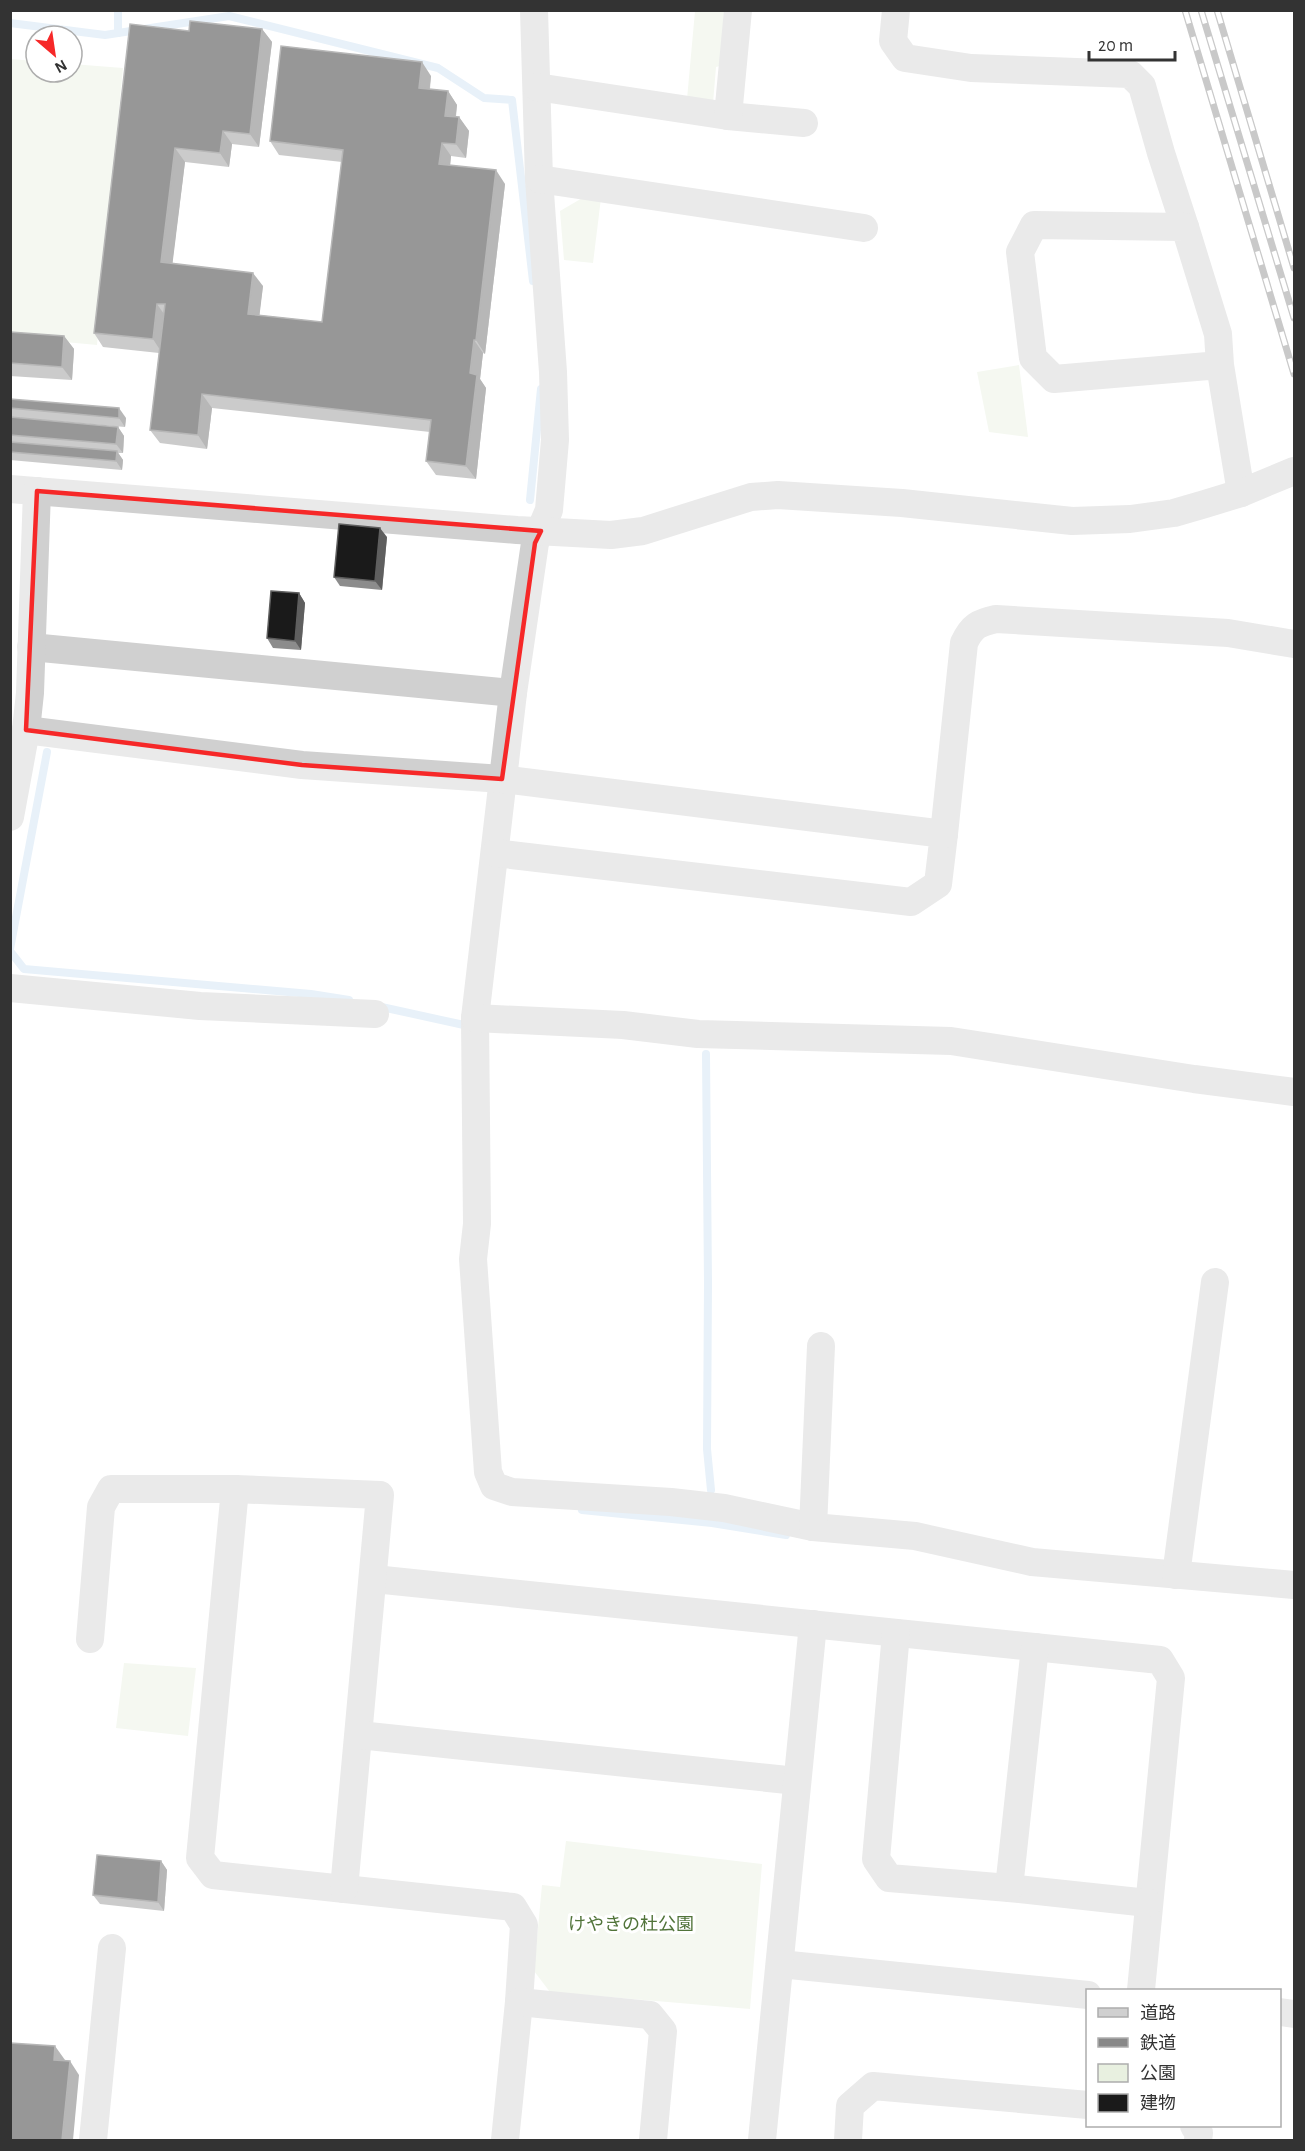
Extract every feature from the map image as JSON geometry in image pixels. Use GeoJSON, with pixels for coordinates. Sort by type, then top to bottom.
{"type":"FeatureCollection","features":[{"type":"Feature","properties":{"kind":"street"},"geometry":{"type":"LineString","coordinates":[[534,10],[539,179],[553,372],[555,440],[549,510],[535,543],[513,693],[474,1018],[477,1224],[473,1259],[488,1472],[494,1486],[512,1492],[671,1502],[724,1508],[813,1527],[915,1536],[1032,1562],[1294,1585]]}},
{"type":"Feature","properties":{"kind":"street"},"geometry":{"type":"LineString","coordinates":[[728,116],[738,10]]}},
{"type":"Feature","properties":{"kind":"street"},"geometry":{"type":"LineString","coordinates":[[896,10],[893,41],[905,58],[971,68],[1130,74],[1142,86],[1218,334],[1220,365],[1240,493]]}},
{"type":"Feature","properties":{"kind":"street"},"geometry":{"type":"LineString","coordinates":[[537,87],[728,116],[804,123]]}},
{"type":"Feature","properties":{"kind":"street"},"geometry":{"type":"LineString","coordinates":[[539,179],[864,228]]}},
{"type":"Feature","properties":{"kind":"street"},"geometry":{"type":"LineString","coordinates":[[1185,227],[1034,225],[1020,252],[1033,358],[1054,379],[1220,365]]}},
{"type":"Feature","properties":{"kind":"street"},"geometry":{"type":"LineString","coordinates":[[10,817],[26,730],[30,693],[31,647],[24,490],[588,535],[643,531],[742,500],[778,495],[902,503],[1072,521],[1130,519],[1174,513],[1293,475]]}},
{"type":"Feature","properties":{"kind":"street"},"geometry":{"type":"LineString","coordinates":[[495,854],[911,902],[938,884],[964,643],[969,632],[980,623],[996,619],[1228,633],[1294,644]]}},
{"type":"Feature","properties":{"kind":"street"},"geometry":{"type":"LineString","coordinates":[[31,647],[513,693]]}},
{"type":"Feature","properties":{"kind":"street"},"geometry":{"type":"LineString","coordinates":[[26,730],[302,765],[502,779],[944,834]]}},
{"type":"Feature","properties":{"kind":"street"},"geometry":{"type":"LineString","coordinates":[[10,988],[200,1006],[375,1014]]}},
{"type":"Feature","properties":{"kind":"street"},"geometry":{"type":"LineString","coordinates":[[474,1018],[623,1025],[698,1034],[951,1041],[1194,1079],[1294,1092]]}},
{"type":"Feature","properties":{"kind":"street"},"geometry":{"type":"LineString","coordinates":[[1176,1575],[1215,1281]]}},
{"type":"Feature","properties":{"kind":"street"},"geometry":{"type":"LineString","coordinates":[[813,1527],[821,1346]]}},
{"type":"Feature","properties":{"kind":"street"},"geometry":{"type":"LineString","coordinates":[[235,1489],[200,1858],[213,1875],[513,1907],[524,1925],[505,2140]]}},
{"type":"Feature","properties":{"kind":"street"},"geometry":{"type":"LineString","coordinates":[[90,1639],[101,1507],[111,1490],[235,1489],[380,1495],[344,1889]]}},
{"type":"Feature","properties":{"kind":"street"},"geometry":{"type":"LineString","coordinates":[[374,1579],[1160,1660],[1171,1678],[1141,1989]]}},
{"type":"Feature","properties":{"kind":"street"},"geometry":{"type":"LineString","coordinates":[[762,2140],[813,1624]]}},
{"type":"Feature","properties":{"kind":"street"},"geometry":{"type":"LineString","coordinates":[[896,1633],[876,1859],[889,1878],[1010,1887],[1148,1903]]}},
{"type":"Feature","properties":{"kind":"street"},"geometry":{"type":"LineString","coordinates":[[1010,1887],[1035,1647]]}},
{"type":"Feature","properties":{"kind":"street"},"geometry":{"type":"LineString","coordinates":[[359,1735],[797,1780]]}},
{"type":"Feature","properties":{"kind":"street"},"geometry":{"type":"LineString","coordinates":[[93,2140],[112,1948]]}},
{"type":"Feature","properties":{"kind":"street"},"geometry":{"type":"LineString","coordinates":[[780,1964],[1086,1995]]}},
{"type":"Feature","properties":{"kind":"street"},"geometry":{"type":"LineString","coordinates":[[519,2002],[650,2016],[663,2031],[653,2140]]}},
{"type":"Feature","properties":{"kind":"street"},"geometry":{"type":"LineString","coordinates":[[848,2140],[850,2106],[873,2086],[1086,2105]]}},
{"type":"Feature","properties":{"kind":"highlighted area"},"geometry":{"type":"Polygon","coordinates":[[[37,491],[541,531],[535,543],[502,779],[302,765],[26,730],[37,491]]]}},
{"type":"Feature","properties":{"kind":"green space"},"geometry":{"type":"Polygon","coordinates":[[[695,11],[724,11],[720,66],[716,67],[713,103],[687,99],[695,11]]]}},
{"type":"Feature","properties":{"kind":"green space"},"geometry":{"type":"Polygon","coordinates":[[[10,59],[24,60],[24,84],[84,84],[84,65],[123,68],[97,345],[11,337],[10,59]]]}},
{"type":"Feature","properties":{"kind":"green space"},"geometry":{"type":"Polygon","coordinates":[[[584,197],[601,198],[593,263],[564,260],[560,211],[584,197]]]}},
{"type":"Feature","properties":{"kind":"green space"},"geometry":{"type":"Polygon","coordinates":[[[1019,365],[1028,437],[989,432],[977,372],[1019,365]]]}},
{"type":"Feature","properties":{"kind":"green space"},"geometry":{"type":"Polygon","coordinates":[[[124,1663],[196,1668],[188,1736],[116,1728],[124,1663]]]}},
{"type":"Feature","properties":{"kind":"green space","name":"けやきの杜公園"},"geometry":{"type":"Polygon","coordinates":[[[566,1841],[762,1864],[750,2009],[550,1992],[534,1971],[542,1885],[560,1887],[566,1841]]]}},
{"type":"Feature","properties":{"kind":"building"},"geometry":{"type":"Polygon","coordinates":[[[190,21],[262,29],[250,134],[223,131],[220,153],[175,148],[161,262],[253,273],[248,314],[322,322],[343,150],[270,141],[281,46],[422,62],[419,88],[448,91],[445,116],[459,117],[456,144],[442,143],[439,164],[496,170],[470,373],[477,375],[466,466],[426,461],[431,420],[202,394],[198,435],[150,430],[165,304],[157,304],[153,339],[94,333],[130,24],[189,31],[190,21]]]}},
{"type":"Feature","properties":{"kind":"building"},"geometry":{"type":"Polygon","coordinates":[[[10,332],[64,336],[62,367],[10,363],[10,332]]]}},
{"type":"Feature","properties":{"kind":"building"},"geometry":{"type":"Polygon","coordinates":[[[10,399],[119,408],[119,418],[10,408],[10,399]]]}},
{"type":"Feature","properties":{"kind":"building"},"geometry":{"type":"Polygon","coordinates":[[[10,417],[118,427],[116,444],[10,435],[10,417]]]}},
{"type":"Feature","properties":{"kind":"building"},"geometry":{"type":"Polygon","coordinates":[[[10,442],[117,451],[116,461],[10,452],[10,442]]]}},
{"type":"Feature","properties":{"kind":"building"},"geometry":{"type":"Polygon","coordinates":[[[339,524],[380,528],[375,581],[334,577],[339,524]]]}},
{"type":"Feature","properties":{"kind":"building"},"geometry":{"type":"Polygon","coordinates":[[[271,591],[299,593],[295,641],[267,638],[271,591]]]}},
{"type":"Feature","properties":{"kind":"building"},"geometry":{"type":"Polygon","coordinates":[[[97,1855],[161,1861],[158,1902],[93,1895],[97,1855]]]}},
{"type":"Feature","properties":{"kind":"building"},"geometry":{"type":"Polygon","coordinates":[[[10,2043],[55,2046],[54,2060],[70,2061],[62,2140],[10,2140],[10,2043]]]}},
{"type":"Feature","properties":{"kind":"waterway"},"geometry":{"type":"LineString","coordinates":[[118,10],[118,33]]}},
{"type":"Feature","properties":{"kind":"waterway"},"geometry":{"type":"LineString","coordinates":[[10,23],[105,35],[229,16],[438,68],[484,98],[512,100],[533,281]]}},
{"type":"Feature","properties":{"kind":"waterway"},"geometry":{"type":"LineString","coordinates":[[530,500],[541,389]]}},
{"type":"Feature","properties":{"kind":"waterway"},"geometry":{"type":"LineString","coordinates":[[10,949],[47,752]]}},
{"type":"Feature","properties":{"kind":"waterway"},"geometry":{"type":"LineString","coordinates":[[10,951],[24,969],[311,994],[349,1000]]}},
{"type":"Feature","properties":{"kind":"waterway"},"geometry":{"type":"LineString","coordinates":[[377,1006],[464,1025]]}},
{"type":"Feature","properties":{"kind":"waterway"},"geometry":{"type":"LineString","coordinates":[[706,1054],[707,1449],[711,1490]]}},
{"type":"Feature","properties":{"kind":"waterway"},"geometry":{"type":"LineString","coordinates":[[582,1510],[712,1523],[786,1535]]}},
{"type":"Feature","properties":{"kind":"railway"},"geometry":{"type":"LineString","coordinates":[[1185,10],[1294,374]]}},
{"type":"Feature","properties":{"kind":"railway"},"geometry":{"type":"LineString","coordinates":[[1201,10],[1294,318]]}},
{"type":"Feature","properties":{"kind":"railway"},"geometry":{"type":"LineString","coordinates":[[1217,10],[1294,268]]}}]}
